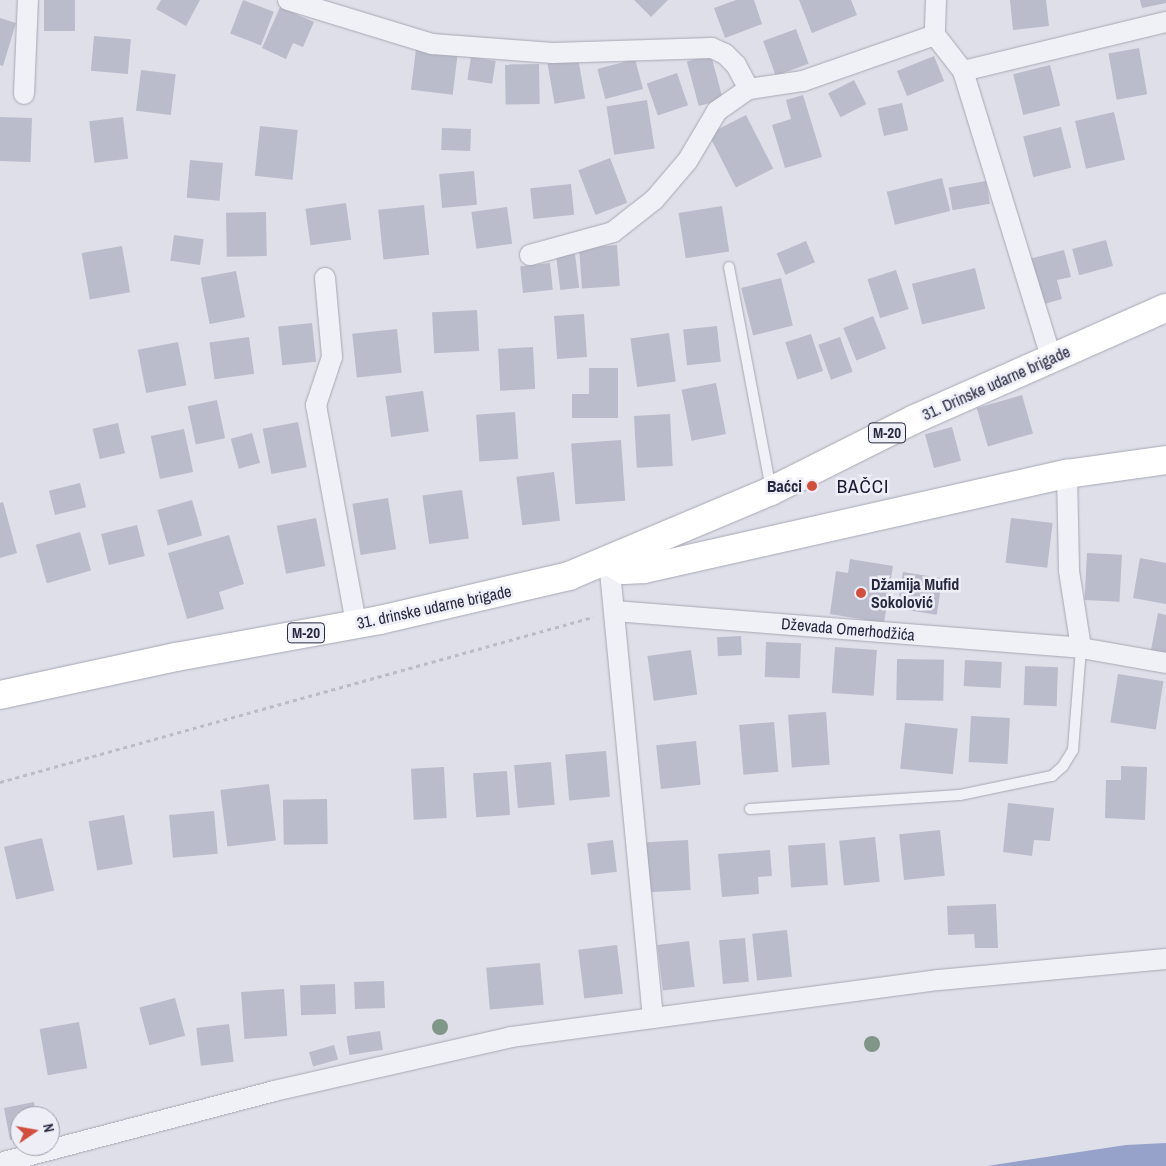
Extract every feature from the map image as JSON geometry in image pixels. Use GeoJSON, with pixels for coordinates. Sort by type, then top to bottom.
{"type":"FeatureCollection","features":[{"type":"Feature","properties":{"kind":"main road","name":"31. Drinske udarne brigade"},"geometry":{"type":"LineString","coordinates":[[609,562],[771,491],[1051,357],[1166,308]]}},
{"type":"Feature","properties":{"kind":"main road"},"geometry":{"type":"LineString","coordinates":[[609,562],[624,570],[644,570],[1067,474],[1166,460]]}},
{"type":"Feature","properties":{"kind":"main road","name":"31. drinske udarne brigade"},"geometry":{"type":"LineString","coordinates":[[0,695],[176,657],[356,624],[522,588],[609,562]]}},
{"type":"Feature","properties":{"kind":"street"},"geometry":{"type":"LineString","coordinates":[[24,94],[28,0]]}},
{"type":"Feature","properties":{"kind":"street"},"geometry":{"type":"LineString","coordinates":[[288,0],[432,44],[552,53],[712,48],[725,54],[736,65],[749,89]]}},
{"type":"Feature","properties":{"kind":"street"},"geometry":{"type":"LineString","coordinates":[[936,0],[935,35],[964,71],[1051,357]]}},
{"type":"Feature","properties":{"kind":"street"},"geometry":{"type":"LineString","coordinates":[[964,71],[1166,22]]}},
{"type":"Feature","properties":{"kind":"street"},"geometry":{"type":"LineString","coordinates":[[530,255],[613,232],[654,200],[676,174],[717,111],[749,89],[803,81],[935,35]]}},
{"type":"Feature","properties":{"kind":"street"},"geometry":{"type":"LineString","coordinates":[[325,278],[332,357],[316,405],[356,624]]}},
{"type":"Feature","properties":{"kind":"street"},"geometry":{"type":"LineString","coordinates":[[1067,474],[1069,571],[1081,648]]}},
{"type":"Feature","properties":{"kind":"street"},"geometry":{"type":"LineString","coordinates":[[609,562],[653,1018]]}},
{"type":"Feature","properties":{"kind":"street","name":"Dževada Omerhodžića"},"geometry":{"type":"LineString","coordinates":[[615,611],[1081,648],[1166,663]]}},
{"type":"Feature","properties":{"kind":"street"},"geometry":{"type":"LineString","coordinates":[[0,1163],[274,1091],[511,1036],[938,980],[1166,958]]}},
{"type":"Feature","properties":{"kind":"lane"},"geometry":{"type":"LineString","coordinates":[[730,267],[771,491]]}},
{"type":"Feature","properties":{"kind":"lane"},"geometry":{"type":"LineString","coordinates":[[750,809],[960,795],[1040,781],[1052,776],[1063,766],[1073,750],[1081,648]]}},
{"type":"Feature","properties":{"kind":"path"},"geometry":{"type":"LineString","coordinates":[[0,782],[615,611]]}},
{"type":"Feature","properties":{"kind":"water"},"geometry":{"type":"Polygon","coordinates":[[[1166,1143],[1166,1166],[987,1166],[1126,1145],[1166,1143]]]}},
{"type":"Feature","properties":{"kind":"building"},"geometry":{"type":"Polygon","coordinates":[[[44,0],[75,0],[75,31],[44,31],[44,0]]]}},
{"type":"Feature","properties":{"kind":"building"},"geometry":{"type":"Polygon","coordinates":[[[161,0],[200,0],[186,26],[156,9],[161,0]]]}},
{"type":"Feature","properties":{"kind":"building"},"geometry":{"type":"Polygon","coordinates":[[[243,0],[274,12],[261,45],[230,34],[243,0]]]}},
{"type":"Feature","properties":{"kind":"building"},"geometry":{"type":"Polygon","coordinates":[[[634,0],[668,0],[651,17],[634,0]]]}},
{"type":"Feature","properties":{"kind":"building"},"geometry":{"type":"Polygon","coordinates":[[[736,0],[754,0],[762,24],[725,38],[714,8],[736,0]]]}},
{"type":"Feature","properties":{"kind":"building"},"geometry":{"type":"Polygon","coordinates":[[[799,0],[851,0],[857,15],[812,33],[799,0]]]}},
{"type":"Feature","properties":{"kind":"building"},"geometry":{"type":"Polygon","coordinates":[[[1010,0],[1046,0],[1049,26],[1013,30],[1010,0]]]}},
{"type":"Feature","properties":{"kind":"building"},"geometry":{"type":"Polygon","coordinates":[[[1140,0],[1166,0],[1166,3],[1142,8],[1140,0]]]}},
{"type":"Feature","properties":{"kind":"building"},"geometry":{"type":"Polygon","coordinates":[[[280,7],[314,22],[303,47],[293,43],[286,59],[262,48],[280,7]]]}},
{"type":"Feature","properties":{"kind":"building"},"geometry":{"type":"Polygon","coordinates":[[[0,18],[16,23],[3,66],[0,65],[0,18]]]}},
{"type":"Feature","properties":{"kind":"building"},"geometry":{"type":"Polygon","coordinates":[[[796,29],[809,64],[776,76],[763,41],[796,29]]]}},
{"type":"Feature","properties":{"kind":"building"},"geometry":{"type":"Polygon","coordinates":[[[94,36],[131,39],[128,74],[91,71],[94,36]]]}},
{"type":"Feature","properties":{"kind":"building"},"geometry":{"type":"Polygon","coordinates":[[[1139,48],[1147,94],[1117,100],[1108,53],[1139,48]]]}},
{"type":"Feature","properties":{"kind":"building"},"geometry":{"type":"Polygon","coordinates":[[[416,49],[458,54],[453,95],[411,90],[416,49]]]}},
{"type":"Feature","properties":{"kind":"building"},"geometry":{"type":"Polygon","coordinates":[[[711,55],[723,99],[699,106],[687,61],[711,55]]]}},
{"type":"Feature","properties":{"kind":"building"},"geometry":{"type":"Polygon","coordinates":[[[934,56],[944,81],[907,96],[897,71],[934,56]]]}},
{"type":"Feature","properties":{"kind":"building"},"geometry":{"type":"Polygon","coordinates":[[[471,57],[496,61],[492,84],[467,80],[471,57]]]}},
{"type":"Feature","properties":{"kind":"building"},"geometry":{"type":"Polygon","coordinates":[[[578,58],[585,98],[555,104],[547,63],[578,58]]]}},
{"type":"Feature","properties":{"kind":"building"},"geometry":{"type":"Polygon","coordinates":[[[635,59],[643,89],[605,99],[597,69],[635,59]]]}},
{"type":"Feature","properties":{"kind":"building"},"geometry":{"type":"Polygon","coordinates":[[[539,64],[540,104],[506,105],[505,65],[539,64]]]}},
{"type":"Feature","properties":{"kind":"building"},"geometry":{"type":"Polygon","coordinates":[[[1050,65],[1060,106],[1023,115],[1013,74],[1050,65]]]}},
{"type":"Feature","properties":{"kind":"building"},"geometry":{"type":"Polygon","coordinates":[[[141,70],[176,74],[171,115],[136,111],[141,70]]]}},
{"type":"Feature","properties":{"kind":"building"},"geometry":{"type":"Polygon","coordinates":[[[677,73],[688,105],[658,116],[647,83],[677,73]]]}},
{"type":"Feature","properties":{"kind":"building"},"geometry":{"type":"Polygon","coordinates":[[[854,80],[866,104],[840,117],[828,93],[854,80]]]}},
{"type":"Feature","properties":{"kind":"building"},"geometry":{"type":"Polygon","coordinates":[[[803,95],[822,157],[785,168],[772,125],[791,119],[786,100],[803,95]]]}},
{"type":"Feature","properties":{"kind":"building"},"geometry":{"type":"Polygon","coordinates":[[[647,100],[655,148],[614,155],[607,106],[647,100]]]}},
{"type":"Feature","properties":{"kind":"building"},"geometry":{"type":"Polygon","coordinates":[[[902,103],[908,130],[884,136],[878,109],[902,103]]]}},
{"type":"Feature","properties":{"kind":"building"},"geometry":{"type":"Polygon","coordinates":[[[1114,112],[1125,160],[1086,169],[1075,121],[1114,112]]]}},
{"type":"Feature","properties":{"kind":"building"},"geometry":{"type":"Polygon","coordinates":[[[746,115],[773,168],[736,188],[709,134],[746,115]]]}},
{"type":"Feature","properties":{"kind":"building"},"geometry":{"type":"Polygon","coordinates":[[[0,117],[32,118],[30,162],[0,161],[0,117]]]}},
{"type":"Feature","properties":{"kind":"building"},"geometry":{"type":"Polygon","coordinates":[[[123,117],[128,159],[94,163],[89,121],[123,117]]]}},
{"type":"Feature","properties":{"kind":"building"},"geometry":{"type":"Polygon","coordinates":[[[260,126],[298,130],[293,180],[255,176],[260,126]]]}},
{"type":"Feature","properties":{"kind":"building"},"geometry":{"type":"Polygon","coordinates":[[[1061,127],[1071,168],[1033,177],[1023,136],[1061,127]]]}},
{"type":"Feature","properties":{"kind":"building"},"geometry":{"type":"Polygon","coordinates":[[[442,128],[471,129],[470,151],[441,150],[442,128]]]}},
{"type":"Feature","properties":{"kind":"building"},"geometry":{"type":"Polygon","coordinates":[[[610,158],[627,203],[595,215],[578,170],[610,158]]]}},
{"type":"Feature","properties":{"kind":"building"},"geometry":{"type":"Polygon","coordinates":[[[190,160],[223,163],[220,201],[187,198],[190,160]]]}},
{"type":"Feature","properties":{"kind":"building"},"geometry":{"type":"Polygon","coordinates":[[[474,171],[477,205],[442,208],[439,174],[474,171]]]}},
{"type":"Feature","properties":{"kind":"building"},"geometry":{"type":"Polygon","coordinates":[[[942,178],[950,211],[895,225],[887,192],[942,178]]]}},
{"type":"Feature","properties":{"kind":"building"},"geometry":{"type":"Polygon","coordinates":[[[986,181],[990,204],[953,210],[949,188],[986,181]]]}},
{"type":"Feature","properties":{"kind":"building"},"geometry":{"type":"Polygon","coordinates":[[[571,184],[574,215],[533,219],[530,188],[571,184]]]}},
{"type":"Feature","properties":{"kind":"building"},"geometry":{"type":"Polygon","coordinates":[[[346,203],[351,240],[311,245],[305,209],[346,203]]]}},
{"type":"Feature","properties":{"kind":"building"},"geometry":{"type":"Polygon","coordinates":[[[424,205],[429,255],[383,260],[378,210],[424,205]]]}},
{"type":"Feature","properties":{"kind":"building"},"geometry":{"type":"Polygon","coordinates":[[[722,206],[729,251],[686,258],[679,213],[722,206]]]}},
{"type":"Feature","properties":{"kind":"building"},"geometry":{"type":"Polygon","coordinates":[[[507,207],[512,244],[476,249],[471,212],[507,207]]]}},
{"type":"Feature","properties":{"kind":"building"},"geometry":{"type":"Polygon","coordinates":[[[266,212],[267,256],[227,257],[226,213],[266,212]]]}},
{"type":"Feature","properties":{"kind":"building"},"geometry":{"type":"Polygon","coordinates":[[[174,235],[204,239],[200,265],[170,261],[174,235]]]}},
{"type":"Feature","properties":{"kind":"building"},"geometry":{"type":"Polygon","coordinates":[[[1106,240],[1113,266],[1079,275],[1072,249],[1106,240]]]}},
{"type":"Feature","properties":{"kind":"building"},"geometry":{"type":"Polygon","coordinates":[[[806,241],[815,262],[786,275],[777,254],[806,241]]]}},
{"type":"Feature","properties":{"kind":"building"},"geometry":{"type":"Polygon","coordinates":[[[617,245],[620,286],[582,289],[579,248],[617,245]]]}},
{"type":"Feature","properties":{"kind":"building"},"geometry":{"type":"Polygon","coordinates":[[[122,246],[130,292],[90,299],[82,253],[122,246]]]}},
{"type":"Feature","properties":{"kind":"building"},"geometry":{"type":"Polygon","coordinates":[[[1064,250],[1071,277],[1057,280],[1062,299],[1041,305],[1029,259],[1064,250]]]}},
{"type":"Feature","properties":{"kind":"building"},"geometry":{"type":"Polygon","coordinates":[[[575,254],[579,288],[560,290],[556,256],[575,254]]]}},
{"type":"Feature","properties":{"kind":"building"},"geometry":{"type":"Polygon","coordinates":[[[550,263],[553,290],[523,293],[520,266],[550,263]]]}},
{"type":"Feature","properties":{"kind":"building"},"geometry":{"type":"Polygon","coordinates":[[[975,268],[985,309],[922,324],[912,284],[975,268]]]}},
{"type":"Feature","properties":{"kind":"building"},"geometry":{"type":"Polygon","coordinates":[[[896,270],[909,309],[880,318],[867,279],[896,270]]]}},
{"type":"Feature","properties":{"kind":"building"},"geometry":{"type":"Polygon","coordinates":[[[236,271],[245,317],[210,324],[201,278],[236,271]]]}},
{"type":"Feature","properties":{"kind":"building"},"geometry":{"type":"Polygon","coordinates":[[[781,278],[793,326],[753,335],[741,288],[781,278]]]}},
{"type":"Feature","properties":{"kind":"building"},"geometry":{"type":"Polygon","coordinates":[[[477,310],[479,351],[434,353],[432,312],[477,310]]]}},
{"type":"Feature","properties":{"kind":"building"},"geometry":{"type":"Polygon","coordinates":[[[584,314],[587,357],[557,359],[554,316],[584,314]]]}},
{"type":"Feature","properties":{"kind":"building"},"geometry":{"type":"Polygon","coordinates":[[[873,316],[886,348],[856,360],[843,328],[873,316]]]}},
{"type":"Feature","properties":{"kind":"building"},"geometry":{"type":"Polygon","coordinates":[[[312,323],[316,362],[282,365],[278,327],[312,323]]]}},
{"type":"Feature","properties":{"kind":"building"},"geometry":{"type":"Polygon","coordinates":[[[717,326],[721,362],[687,365],[683,330],[717,326]]]}},
{"type":"Feature","properties":{"kind":"building"},"geometry":{"type":"Polygon","coordinates":[[[397,329],[402,373],[357,377],[352,334],[397,329]]]}},
{"type":"Feature","properties":{"kind":"building"},"geometry":{"type":"Polygon","coordinates":[[[669,333],[676,382],[637,387],[630,338],[669,333]]]}},
{"type":"Feature","properties":{"kind":"building"},"geometry":{"type":"Polygon","coordinates":[[[811,334],[823,371],[797,379],[785,342],[811,334]]]}},
{"type":"Feature","properties":{"kind":"building"},"geometry":{"type":"Polygon","coordinates":[[[249,337],[254,374],[215,379],[209,343],[249,337]]]}},
{"type":"Feature","properties":{"kind":"building"},"geometry":{"type":"Polygon","coordinates":[[[840,337],[853,372],[831,380],[818,345],[840,337]]]}},
{"type":"Feature","properties":{"kind":"building"},"geometry":{"type":"Polygon","coordinates":[[[178,342],[186,385],[146,393],[138,350],[178,342]]]}},
{"type":"Feature","properties":{"kind":"building"},"geometry":{"type":"Polygon","coordinates":[[[533,347],[535,389],[500,391],[498,349],[533,347]]]}},
{"type":"Feature","properties":{"kind":"building"},"geometry":{"type":"Polygon","coordinates":[[[589,368],[618,368],[618,418],[572,418],[572,394],[589,394],[589,368]]]}},
{"type":"Feature","properties":{"kind":"building"},"geometry":{"type":"Polygon","coordinates":[[[716,383],[726,434],[692,441],[682,390],[716,383]]]}},
{"type":"Feature","properties":{"kind":"building"},"geometry":{"type":"Polygon","coordinates":[[[423,391],[429,432],[391,437],[385,396],[423,391]]]}},
{"type":"Feature","properties":{"kind":"building"},"geometry":{"type":"Polygon","coordinates":[[[1022,395],[1033,433],[988,446],[977,408],[1022,395]]]}},
{"type":"Feature","properties":{"kind":"building"},"geometry":{"type":"Polygon","coordinates":[[[217,400],[225,438],[196,444],[188,406],[217,400]]]}},
{"type":"Feature","properties":{"kind":"building"},"geometry":{"type":"Polygon","coordinates":[[[515,412],[518,459],[479,462],[476,415],[515,412]]]}},
{"type":"Feature","properties":{"kind":"building"},"geometry":{"type":"Polygon","coordinates":[[[670,414],[673,466],[637,468],[634,416],[670,414]]]}},
{"type":"Feature","properties":{"kind":"building"},"geometry":{"type":"Polygon","coordinates":[[[298,422],[307,467],[271,474],[263,429],[298,422]]]}},
{"type":"Feature","properties":{"kind":"building"},"geometry":{"type":"Polygon","coordinates":[[[118,423],[125,453],[100,459],[93,429],[118,423]]]}},
{"type":"Feature","properties":{"kind":"building"},"geometry":{"type":"Polygon","coordinates":[[[952,427],[961,461],[934,468],[925,434],[952,427]]]}},
{"type":"Feature","properties":{"kind":"building"},"geometry":{"type":"Polygon","coordinates":[[[184,429],[193,472],[160,479],[151,436],[184,429]]]}},
{"type":"Feature","properties":{"kind":"building"},"geometry":{"type":"Polygon","coordinates":[[[252,433],[260,463],[239,469],[231,439],[252,433]]]}},
{"type":"Feature","properties":{"kind":"building"},"geometry":{"type":"Polygon","coordinates":[[[621,440],[625,501],[575,504],[571,443],[621,440]]]}},
{"type":"Feature","properties":{"kind":"building"},"geometry":{"type":"Polygon","coordinates":[[[554,472],[560,521],[522,525],[516,477],[554,472]]]}},
{"type":"Feature","properties":{"kind":"building"},"geometry":{"type":"Polygon","coordinates":[[[80,483],[86,507],[55,515],[49,491],[80,483]]]}},
{"type":"Feature","properties":{"kind":"building"},"geometry":{"type":"Polygon","coordinates":[[[462,490],[469,539],[429,544],[422,496],[462,490]]]}},
{"type":"Feature","properties":{"kind":"building"},"geometry":{"type":"Polygon","coordinates":[[[388,498],[396,549],[361,555],[352,504],[388,498]]]}},
{"type":"Feature","properties":{"kind":"building"},"geometry":{"type":"Polygon","coordinates":[[[192,500],[202,536],[168,545],[157,510],[192,500]]]}},
{"type":"Feature","properties":{"kind":"building"},"geometry":{"type":"Polygon","coordinates":[[[3,502],[17,553],[0,558],[0,503],[3,502]]]}},
{"type":"Feature","properties":{"kind":"building"},"geometry":{"type":"Polygon","coordinates":[[[316,518],[325,566],[286,574],[277,526],[316,518]]]}},
{"type":"Feature","properties":{"kind":"building"},"geometry":{"type":"Polygon","coordinates":[[[1011,518],[1053,523],[1047,568],[1006,563],[1011,518]]]}},
{"type":"Feature","properties":{"kind":"building"},"geometry":{"type":"Polygon","coordinates":[[[137,525],[145,556],[109,565],[101,534],[137,525]]]}},
{"type":"Feature","properties":{"kind":"building"},"geometry":{"type":"Polygon","coordinates":[[[80,532],[91,570],[47,583],[36,545],[80,532]]]}},
{"type":"Feature","properties":{"kind":"building"},"geometry":{"type":"Polygon","coordinates":[[[229,535],[244,584],[219,592],[224,609],[187,619],[168,553],[229,535]]]}},
{"type":"Feature","properties":{"kind":"building"},"geometry":{"type":"Polygon","coordinates":[[[1087,553],[1122,555],[1119,602],[1085,600],[1087,553]]]}},
{"type":"Feature","properties":{"kind":"building"},"geometry":{"type":"Polygon","coordinates":[[[1140,558],[1166,563],[1166,604],[1133,598],[1140,558]]]}},
{"type":"Feature","properties":{"kind":"building","name":"Džamija Mufid Sokolović"},"geometry":{"type":"Polygon","coordinates":[[[850,559],[893,566],[884,623],[830,614],[836,571],[848,573],[850,559]]]}},
{"type":"Feature","properties":{"kind":"building"},"geometry":{"type":"Polygon","coordinates":[[[903,572],[943,578],[937,615],[897,609],[903,572]]]}},
{"type":"Feature","properties":{"kind":"building"},"geometry":{"type":"Polygon","coordinates":[[[1158,613],[1166,615],[1166,653],[1151,650],[1158,613]]]}},
{"type":"Feature","properties":{"kind":"building"},"geometry":{"type":"Polygon","coordinates":[[[741,636],[742,655],[718,656],[717,637],[741,636]]]}},
{"type":"Feature","properties":{"kind":"building"},"geometry":{"type":"Polygon","coordinates":[[[766,642],[801,643],[800,678],[765,677],[766,642]]]}},
{"type":"Feature","properties":{"kind":"building"},"geometry":{"type":"Polygon","coordinates":[[[835,647],[877,650],[874,696],[832,693],[835,647]]]}},
{"type":"Feature","properties":{"kind":"building"},"geometry":{"type":"Polygon","coordinates":[[[691,650],[697,695],[654,701],[647,656],[691,650]]]}},
{"type":"Feature","properties":{"kind":"building"},"geometry":{"type":"Polygon","coordinates":[[[897,659],[944,660],[943,701],[896,700],[897,659]]]}},
{"type":"Feature","properties":{"kind":"building"},"geometry":{"type":"Polygon","coordinates":[[[965,660],[1002,662],[1001,688],[964,686],[965,660]]]}},
{"type":"Feature","properties":{"kind":"building"},"geometry":{"type":"Polygon","coordinates":[[[1025,666],[1058,667],[1057,706],[1024,705],[1025,666]]]}},
{"type":"Feature","properties":{"kind":"building"},"geometry":{"type":"Polygon","coordinates":[[[1118,674],[1163,681],[1156,730],[1110,722],[1118,674]]]}},
{"type":"Feature","properties":{"kind":"building"},"geometry":{"type":"Polygon","coordinates":[[[826,712],[830,765],[792,768],[788,715],[826,712]]]}},
{"type":"Feature","properties":{"kind":"building"},"geometry":{"type":"Polygon","coordinates":[[[971,716],[1010,718],[1008,764],[969,762],[971,716]]]}},
{"type":"Feature","properties":{"kind":"building"},"geometry":{"type":"Polygon","coordinates":[[[774,722],[778,772],[743,775],[739,725],[774,722]]]}},
{"type":"Feature","properties":{"kind":"building"},"geometry":{"type":"Polygon","coordinates":[[[905,723],[958,729],[953,774],[900,769],[905,723]]]}},
{"type":"Feature","properties":{"kind":"building"},"geometry":{"type":"Polygon","coordinates":[[[696,741],[701,785],[661,789],[656,745],[696,741]]]}},
{"type":"Feature","properties":{"kind":"building"},"geometry":{"type":"Polygon","coordinates":[[[606,751],[610,797],[569,800],[565,755],[606,751]]]}},
{"type":"Feature","properties":{"kind":"building"},"geometry":{"type":"Polygon","coordinates":[[[551,762],[555,805],[518,808],[514,765],[551,762]]]}},
{"type":"Feature","properties":{"kind":"building"},"geometry":{"type":"Polygon","coordinates":[[[1121,766],[1147,767],[1145,820],[1105,818],[1106,780],[1121,780],[1121,766]]]}},
{"type":"Feature","properties":{"kind":"building"},"geometry":{"type":"Polygon","coordinates":[[[444,767],[447,818],[414,820],[411,769],[444,767]]]}},
{"type":"Feature","properties":{"kind":"building"},"geometry":{"type":"Polygon","coordinates":[[[507,771],[510,815],[476,817],[473,773],[507,771]]]}},
{"type":"Feature","properties":{"kind":"building"},"geometry":{"type":"Polygon","coordinates":[[[269,784],[276,841],[227,847],[220,790],[269,784]]]}},
{"type":"Feature","properties":{"kind":"building"},"geometry":{"type":"Polygon","coordinates":[[[327,799],[328,844],[284,845],[283,800],[327,799]]]}},
{"type":"Feature","properties":{"kind":"building"},"geometry":{"type":"Polygon","coordinates":[[[1008,803],[1054,808],[1050,841],[1034,840],[1032,856],[1003,852],[1008,803]]]}},
{"type":"Feature","properties":{"kind":"building"},"geometry":{"type":"Polygon","coordinates":[[[214,811],[218,854],[173,858],[169,815],[214,811]]]}},
{"type":"Feature","properties":{"kind":"building"},"geometry":{"type":"Polygon","coordinates":[[[124,815],[133,864],[97,870],[89,821],[124,815]]]}},
{"type":"Feature","properties":{"kind":"building"},"geometry":{"type":"Polygon","coordinates":[[[940,830],[945,876],[904,880],[899,834],[940,830]]]}},
{"type":"Feature","properties":{"kind":"building"},"geometry":{"type":"Polygon","coordinates":[[[875,837],[880,882],[844,886],[839,841],[875,837]]]}},
{"type":"Feature","properties":{"kind":"building"},"geometry":{"type":"Polygon","coordinates":[[[42,838],[54,891],[16,899],[4,847],[42,838]]]}},
{"type":"Feature","properties":{"kind":"building"},"geometry":{"type":"Polygon","coordinates":[[[613,840],[617,872],[591,875],[587,843],[613,840]]]}},
{"type":"Feature","properties":{"kind":"building"},"geometry":{"type":"Polygon","coordinates":[[[688,840],[691,890],[649,892],[646,842],[688,840]]]}},
{"type":"Feature","properties":{"kind":"building"},"geometry":{"type":"Polygon","coordinates":[[[825,843],[828,885],[791,887],[788,846],[825,843]]]}},
{"type":"Feature","properties":{"kind":"building"},"geometry":{"type":"Polygon","coordinates":[[[770,850],[772,876],[758,877],[759,894],[722,897],[718,854],[770,850]]]}},
{"type":"Feature","properties":{"kind":"building"},"geometry":{"type":"Polygon","coordinates":[[[996,904],[998,948],[975,948],[974,934],[948,935],[947,906],[996,904]]]}},
{"type":"Feature","properties":{"kind":"building"},"geometry":{"type":"Polygon","coordinates":[[[787,930],[792,977],[757,980],[752,934],[787,930]]]}},
{"type":"Feature","properties":{"kind":"building"},"geometry":{"type":"Polygon","coordinates":[[[745,938],[749,982],[723,984],[719,940],[745,938]]]}},
{"type":"Feature","properties":{"kind":"building"},"geometry":{"type":"Polygon","coordinates":[[[689,941],[695,987],[663,991],[657,945],[689,941]]]}},
{"type":"Feature","properties":{"kind":"building"},"geometry":{"type":"Polygon","coordinates":[[[617,945],[623,994],[584,998],[578,950],[617,945]]]}},
{"type":"Feature","properties":{"kind":"building"},"geometry":{"type":"Polygon","coordinates":[[[540,963],[544,1005],[490,1010],[486,968],[540,963]]]}},
{"type":"Feature","properties":{"kind":"building"},"geometry":{"type":"Polygon","coordinates":[[[384,981],[385,1008],[355,1009],[354,982],[384,981]]]}},
{"type":"Feature","properties":{"kind":"building"},"geometry":{"type":"Polygon","coordinates":[[[335,984],[336,1014],[301,1015],[300,985],[335,984]]]}},
{"type":"Feature","properties":{"kind":"building"},"geometry":{"type":"Polygon","coordinates":[[[284,989],[287,1036],[244,1039],[241,992],[284,989]]]}},
{"type":"Feature","properties":{"kind":"building"},"geometry":{"type":"Polygon","coordinates":[[[175,998],[185,1036],[149,1045],[139,1008],[175,998]]]}},
{"type":"Feature","properties":{"kind":"building"},"geometry":{"type":"Polygon","coordinates":[[[79,1022],[87,1068],[48,1075],[40,1029],[79,1022]]]}},
{"type":"Feature","properties":{"kind":"building"},"geometry":{"type":"Polygon","coordinates":[[[229,1024],[234,1062],[201,1066],[196,1028],[229,1024]]]}},
{"type":"Feature","properties":{"kind":"building"},"geometry":{"type":"Polygon","coordinates":[[[380,1031],[383,1050],[349,1055],[346,1036],[380,1031]]]}},
{"type":"Feature","properties":{"kind":"building"},"geometry":{"type":"Polygon","coordinates":[[[334,1045],[338,1059],[313,1067],[309,1052],[334,1045]]]}},
{"type":"Feature","properties":{"kind":"building"},"geometry":{"type":"Polygon","coordinates":[[[34,1102],[35,1106],[14,1106],[34,1102]]]}},
{"type":"Feature","properties":{"kind":"building"},"geometry":{"type":"Polygon","coordinates":[[[10,1107],[10,1140],[4,1108],[10,1107]]]}},
{"type":"Feature","properties":{"kind":"place","name":"Baćci"},"geometry":{"type":"Point","coordinates":[812,486]}},
{"type":"Feature","properties":{"kind":"place","name":"Džamija Mufid Sokolović"},"geometry":{"type":"Point","coordinates":[861,593]}},
{"type":"Feature","properties":{"kind":"district","name":"BAČCI"},"geometry":{"type":"Point","coordinates":[863,487]}}]}
